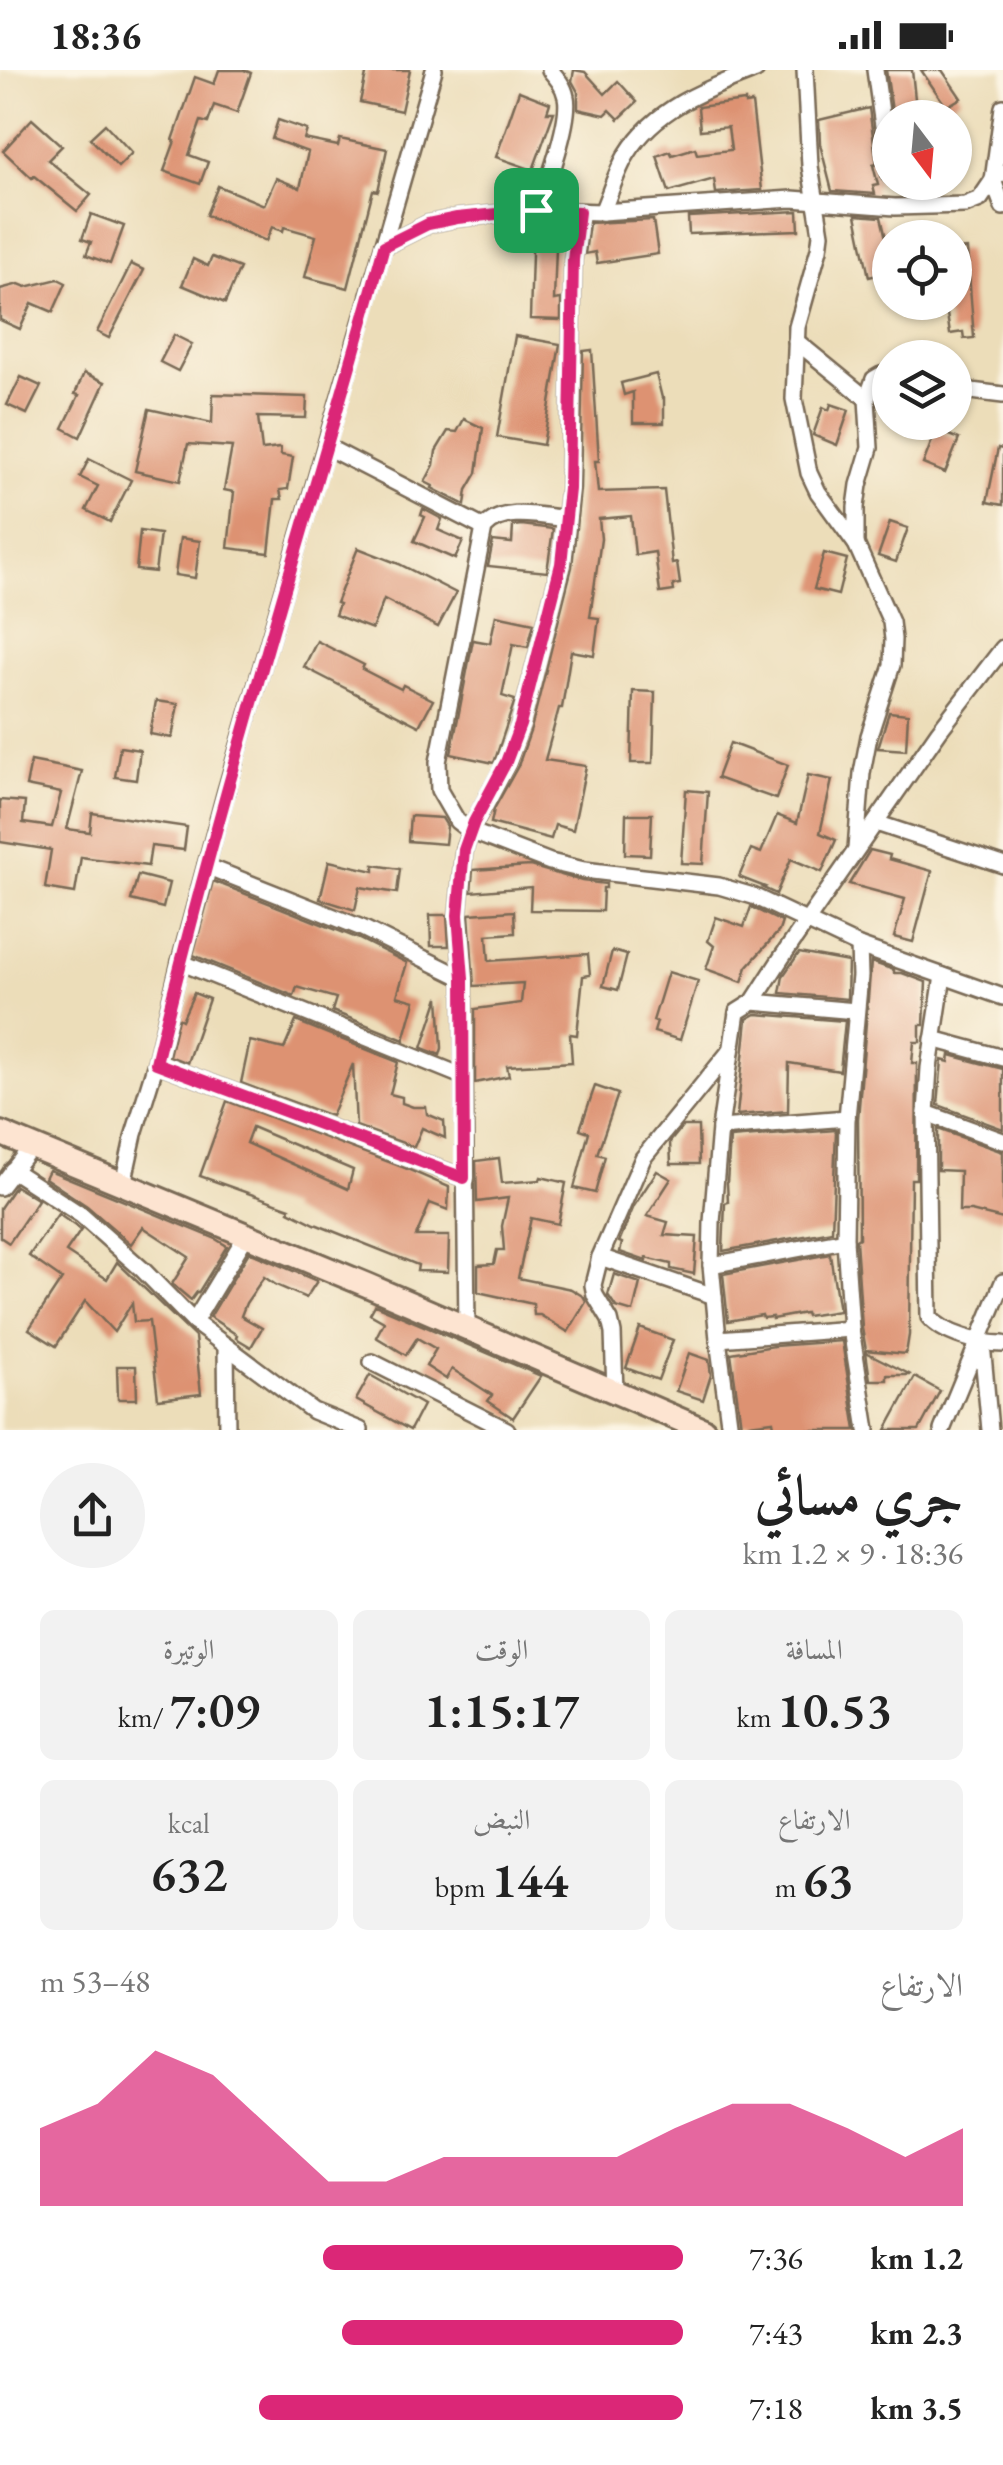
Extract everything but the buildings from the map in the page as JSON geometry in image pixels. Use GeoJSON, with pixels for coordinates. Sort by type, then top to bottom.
{"type":"FeatureCollection","features":[{"type":"Feature","properties":{"kind":"street"},"geometry":{"type":"LineString","coordinates":[[123,1184],[206,866],[434,70]]}},
{"type":"Feature","properties":{"kind":"street"},"geometry":{"type":"LineString","coordinates":[[536,210],[546,192],[568,107],[562,83],[550,70]]}},
{"type":"Feature","properties":{"kind":"street"},"geometry":{"type":"LineString","coordinates":[[602,212],[626,156],[648,127],[698,92],[756,70]]}},
{"type":"Feature","properties":{"kind":"street"},"geometry":{"type":"LineString","coordinates":[[805,70],[810,166],[821,234],[796,341],[794,400],[809,473],[856,544],[891,622],[893,639],[892,666],[862,773],[856,849]]}},
{"type":"Feature","properties":{"kind":"street"},"geometry":{"type":"LineString","coordinates":[[874,70],[879,100]]}},
{"type":"Feature","properties":{"kind":"street"},"geometry":{"type":"LineString","coordinates":[[1003,106],[998,176],[1003,208]]}},
{"type":"Feature","properties":{"kind":"street"},"geometry":{"type":"LineString","coordinates":[[384,246],[428,224],[536,210],[602,212],[792,199],[895,207],[966,205],[980,199],[998,176]]}},
{"type":"Feature","properties":{"kind":"street"},"geometry":{"type":"LineString","coordinates":[[894,200],[895,207]]}},
{"type":"Feature","properties":{"kind":"street"},"geometry":{"type":"LineString","coordinates":[[467,1328],[463,978],[458,915],[464,850],[520,725],[561,564],[569,489],[573,260],[579,212]]}},
{"type":"Feature","properties":{"kind":"street"},"geometry":{"type":"LineString","coordinates":[[796,341],[866,399]]}},
{"type":"Feature","properties":{"kind":"street"},"geometry":{"type":"LineString","coordinates":[[856,544],[859,485],[871,435],[866,399],[872,384]]}},
{"type":"Feature","properties":{"kind":"street"},"geometry":{"type":"LineString","coordinates":[[972,390],[1003,395]]}},
{"type":"Feature","properties":{"kind":"street"},"geometry":{"type":"LineString","coordinates":[[327,447],[484,528]]}},
{"type":"Feature","properties":{"kind":"street"},"geometry":{"type":"LineString","coordinates":[[566,519],[527,514],[506,516],[484,528],[438,762],[439,790],[458,821],[470,831],[550,862],[584,870],[719,886],[753,896],[859,946],[1003,997]]}},
{"type":"Feature","properties":{"kind":"street"},"geometry":{"type":"LineString","coordinates":[[730,1430],[711,1265],[720,1128],[737,1012],[753,1002],[939,731],[1003,648]]}},
{"type":"Feature","properties":{"kind":"street"},"geometry":{"type":"LineString","coordinates":[[876,823],[1003,865]]}},
{"type":"Feature","properties":{"kind":"street"},"geometry":{"type":"LineString","coordinates":[[206,866],[346,921],[463,978]]}},
{"type":"Feature","properties":{"kind":"street"},"geometry":{"type":"LineString","coordinates":[[859,946],[860,976],[847,1118],[845,1240],[852,1329],[867,1430]]}},
{"type":"Feature","properties":{"kind":"street"},"geometry":{"type":"LineString","coordinates":[[180,962],[462,1076]]}},
{"type":"Feature","properties":{"kind":"street"},"geometry":{"type":"LineString","coordinates":[[943,976],[926,1113],[929,1318],[935,1325],[980,1343],[1003,1344]]}},
{"type":"Feature","properties":{"kind":"street"},"geometry":{"type":"LineString","coordinates":[[753,1002],[856,1010]]}},
{"type":"Feature","properties":{"kind":"street"},"geometry":{"type":"LineString","coordinates":[[933,1039],[1003,1058]]}},
{"type":"Feature","properties":{"kind":"street"},"geometry":{"type":"LineString","coordinates":[[615,1392],[613,1332],[593,1285],[600,1257],[643,1158],[730,1051]]}},
{"type":"Feature","properties":{"kind":"street"},"geometry":{"type":"LineString","coordinates":[[156,1063],[464,1178]]}},
{"type":"Feature","properties":{"kind":"street"},"geometry":{"type":"LineString","coordinates":[[926,1113],[1003,1141]]}},
{"type":"Feature","properties":{"kind":"street"},"geometry":{"type":"LineString","coordinates":[[720,1128],[847,1118]]}},
{"type":"Feature","properties":{"kind":"street"},"geometry":{"type":"LineString","coordinates":[[0,1133],[704,1430]]}},
{"type":"Feature","properties":{"kind":"street"},"geometry":{"type":"LineString","coordinates":[[0,1187],[31,1147]]}},
{"type":"Feature","properties":{"kind":"street"},"geometry":{"type":"LineString","coordinates":[[12,1170],[81,1215],[194,1322],[226,1346],[314,1411],[360,1430]]}},
{"type":"Feature","properties":{"kind":"street"},"geometry":{"type":"LineString","coordinates":[[194,1322],[246,1236]]}},
{"type":"Feature","properties":{"kind":"street"},"geometry":{"type":"LineString","coordinates":[[711,1265],[845,1240]]}},
{"type":"Feature","properties":{"kind":"street"},"geometry":{"type":"LineString","coordinates":[[600,1257],[714,1296]]}},
{"type":"Feature","properties":{"kind":"street"},"geometry":{"type":"LineString","coordinates":[[942,1430],[1003,1282]]}},
{"type":"Feature","properties":{"kind":"street"},"geometry":{"type":"LineString","coordinates":[[718,1339],[852,1329]]}},
{"type":"Feature","properties":{"kind":"street"},"geometry":{"type":"LineString","coordinates":[[980,1343],[990,1430]]}},
{"type":"Feature","properties":{"kind":"street"},"geometry":{"type":"LineString","coordinates":[[226,1346],[227,1430]]}},
{"type":"Feature","properties":{"kind":"street"},"geometry":{"type":"LineString","coordinates":[[372,1362],[507,1430]]}},
{"type":"Feature","properties":{"kind":"route"},"geometry":{"type":"LineString","coordinates":[[536,210],[579,212],[573,260],[569,489],[555,596],[520,725],[464,850],[458,915],[463,978],[464,1178],[156,1063],[226,791],[384,246],[428,224],[536,210]]}}]}
